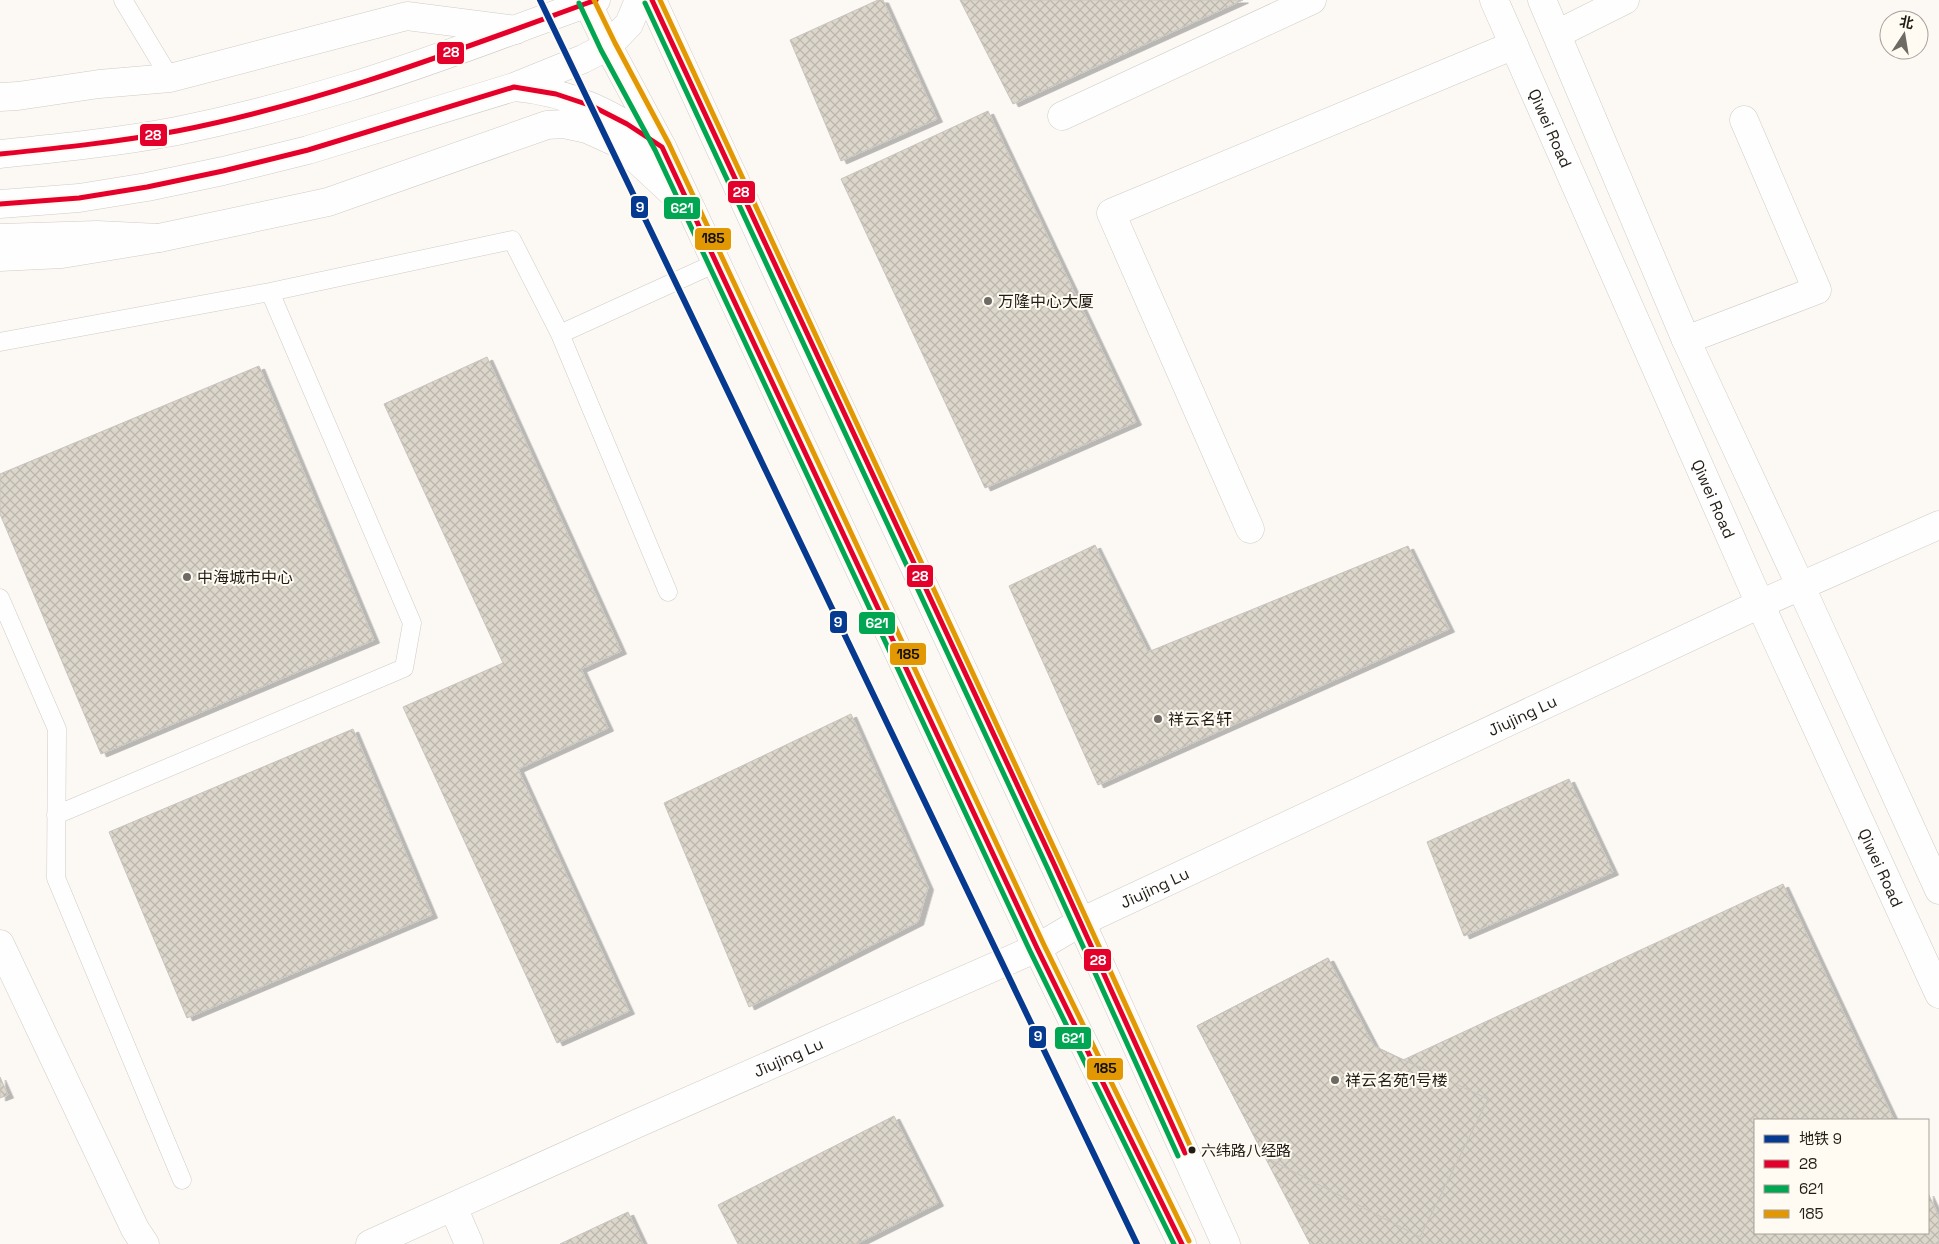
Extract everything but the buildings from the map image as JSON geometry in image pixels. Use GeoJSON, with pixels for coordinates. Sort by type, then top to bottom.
{"type":"FeatureCollection","features":[{"type":"Feature","properties":{"kind":"street"},"geometry":{"type":"LineString","coordinates":[[0,204],[79,198],[147,186],[308,150],[514,87],[583,59],[608,46],[629,24],[639,0]]}},
{"type":"Feature","properties":{"kind":"street"},"geometry":{"type":"LineString","coordinates":[[652,0],[820,366],[1082,922],[1226,1244]]}},
{"type":"Feature","properties":{"kind":"street"},"geometry":{"type":"LineString","coordinates":[[1062,116],[1312,0]]}},
{"type":"Feature","properties":{"kind":"street","name":"Qiwei Road"},"geometry":{"type":"LineString","coordinates":[[1494,0],[1760,604],[1939,994]]}},
{"type":"Feature","properties":{"kind":"street"},"geometry":{"type":"LineString","coordinates":[[1542,0],[1686,340],[1939,890]]}},
{"type":"Feature","properties":{"kind":"street"},"geometry":{"type":"LineString","coordinates":[[1557,34],[1625,0]]}},
{"type":"Feature","properties":{"kind":"street"},"geometry":{"type":"LineString","coordinates":[[0,154],[75,146],[176,131],[270,110],[350,87],[516,30],[590,1],[608,46],[662,147],[1037,948],[1182,1244]]}},
{"type":"Feature","properties":{"kind":"street"},"geometry":{"type":"LineString","coordinates":[[0,97],[100,84],[170,78],[407,16],[516,30]]}},
{"type":"Feature","properties":{"kind":"street"},"geometry":{"type":"LineString","coordinates":[[1250,529],[1110,213],[1514,45]]}},
{"type":"Feature","properties":{"kind":"street"},"geometry":{"type":"LineString","coordinates":[[514,87],[540,89],[580,100],[604,111],[662,147]]}},
{"type":"Feature","properties":{"kind":"street"},"geometry":{"type":"LineString","coordinates":[[1686,340],[1817,290],[1744,120]]}},
{"type":"Feature","properties":{"kind":"street"},"geometry":{"type":"LineString","coordinates":[[0,257],[62,254],[159,238],[328,202],[547,125],[564,124],[587,129],[620,144],[692,211]]}},
{"type":"Feature","properties":{"kind":"street"},"geometry":{"type":"LineString","coordinates":[[0,238],[85,235],[159,238]]}},
{"type":"Feature","properties":{"kind":"street","name":"Jiujing Lu"},"geometry":{"type":"LineString","coordinates":[[370,1244],[1037,948],[1082,922],[1760,604],[1939,525]]}},
{"type":"Feature","properties":{"kind":"street"},"geometry":{"type":"LineString","coordinates":[[0,944],[135,1229],[145,1244]]}},
{"type":"Feature","properties":{"kind":"street"},"geometry":{"type":"LineString","coordinates":[[452,1207],[469,1244]]}},
{"type":"Feature","properties":{"kind":"lane"},"geometry":{"type":"LineString","coordinates":[[123,0],[170,78]]}},
{"type":"Feature","properties":{"kind":"lane"},"geometry":{"type":"LineString","coordinates":[[0,342],[270,292],[512,240],[560,334],[668,592]]}},
{"type":"Feature","properties":{"kind":"lane"},"geometry":{"type":"LineString","coordinates":[[560,334],[716,263]]}},
{"type":"Feature","properties":{"kind":"lane"},"geometry":{"type":"LineString","coordinates":[[56,815],[404,668],[412,623],[270,292]]}},
{"type":"Feature","properties":{"kind":"lane"},"geometry":{"type":"LineString","coordinates":[[0,598],[57,729],[56,878],[182,1180]]}},
{"type":"Feature","properties":{"kind":"metro line","name":"9"},"geometry":{"type":"LineString","coordinates":[[540,0],[1137,1244]]}},
{"type":"Feature","properties":{"kind":"transit line","name":"185"},"geometry":{"type":"LineString","coordinates":[[594,0],[669,144],[1044,945],[1189,1241]]}},
{"type":"Feature","properties":{"kind":"transit line","name":"28"},"geometry":{"type":"LineString","coordinates":[[0,154],[155,135],[284,106],[389,74],[596,0]]}},
{"type":"Feature","properties":{"kind":"transit line","name":"28"},"geometry":{"type":"LineString","coordinates":[[652,0],[1054,864],[1185,1153]]}},
{"type":"Feature","properties":{"kind":"transit line","name":"185"},"geometry":{"type":"LineString","coordinates":[[660,0],[1060,861],[1192,1150]]}},
{"type":"Feature","properties":{"kind":"transit line","name":"621"},"geometry":{"type":"LineString","coordinates":[[579,3],[601,50],[655,150],[1030,951],[1174,1244]]}},
{"type":"Feature","properties":{"kind":"transit line","name":"621"},"geometry":{"type":"LineString","coordinates":[[645,3],[1047,867],[1178,1156]]}},
{"type":"Feature","properties":{"kind":"transit line","name":"28"},"geometry":{"type":"LineString","coordinates":[[0,204],[79,198],[147,187],[223,171],[308,150],[514,87],[556,94],[592,106],[627,124],[662,147],[1037,948],[1182,1244]]}},
{"type":"Feature","properties":{"kind":"place","name":"万隆中心大厦"},"geometry":{"type":"Point","coordinates":[988,301]}},
{"type":"Feature","properties":{"kind":"place","name":"中海城市中心"},"geometry":{"type":"Point","coordinates":[187,577]}},
{"type":"Feature","properties":{"kind":"place","name":"祥云名轩"},"geometry":{"type":"Point","coordinates":[1158,719]}},
{"type":"Feature","properties":{"kind":"place","name":"祥云名苑1号楼"},"geometry":{"type":"Point","coordinates":[1335,1080]}},
{"type":"Feature","properties":{"kind":"place","name":"六纬路八经路"},"geometry":{"type":"Point","coordinates":[1192,1150]}}]}
